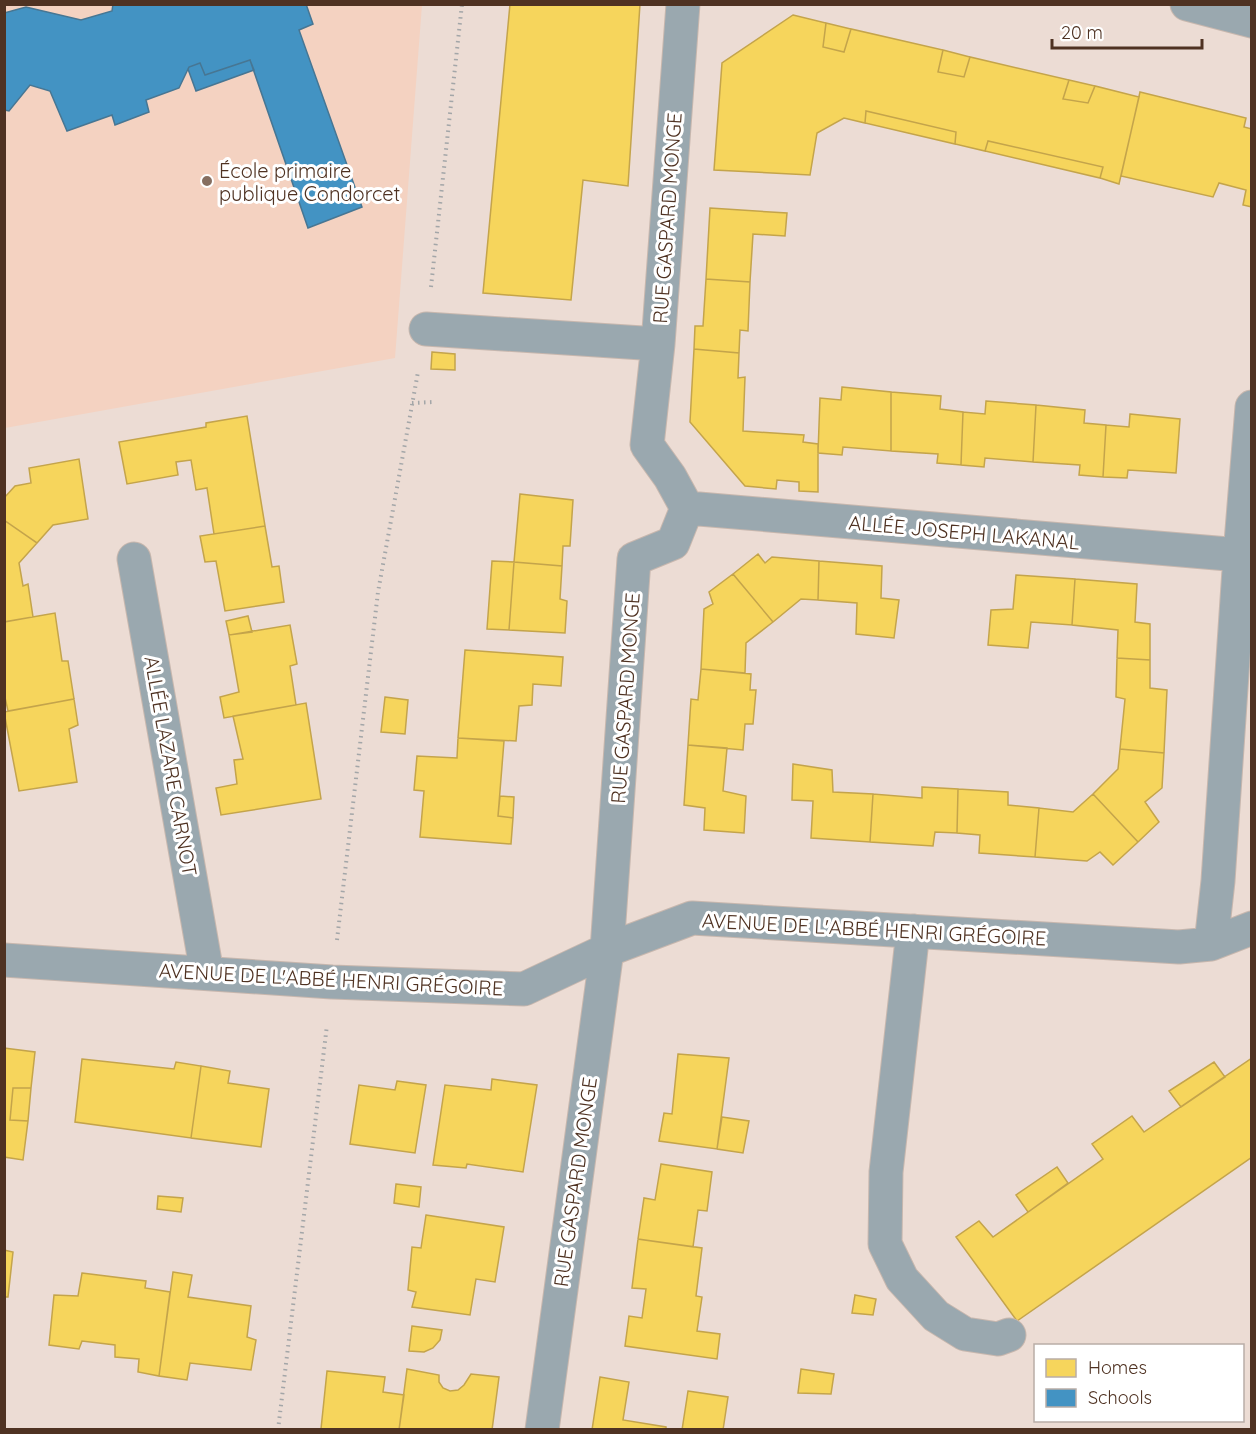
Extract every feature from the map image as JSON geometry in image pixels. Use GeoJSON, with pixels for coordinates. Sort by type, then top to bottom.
{"type":"FeatureCollection","features":[{"type":"Feature","properties":{"kind":"street","name":"RUE GASPARD MONGE"},"geometry":{"type":"LineString","coordinates":[[542,1430],[607,950],[634,559],[674,543],[687,508],[670,477],[647,445],[658,344],[683,4]]}},
{"type":"Feature","properties":{"kind":"street"},"geometry":{"type":"LineString","coordinates":[[1187,4],[1251,21]]}},
{"type":"Feature","properties":{"kind":"street"},"geometry":{"type":"LineString","coordinates":[[426,329],[658,344]]}},
{"type":"Feature","properties":{"kind":"street"},"geometry":{"type":"LineString","coordinates":[[1211,944],[1218,881],[1251,407]]}},
{"type":"Feature","properties":{"kind":"street","name":"ALLÉE JOSEPH LAKANAL"},"geometry":{"type":"LineString","coordinates":[[687,508],[1240,555]]}},
{"type":"Feature","properties":{"kind":"street","name":"ALLÉE LAZARE CARNOT"},"geometry":{"type":"LineString","coordinates":[[134,560],[207,973]]}},
{"type":"Feature","properties":{"kind":"street","name":"AVENUE DE L'ABBÉ HENRI GRÉGOIRE"},"geometry":{"type":"LineString","coordinates":[[4,960],[332,982],[524,989],[607,950],[692,918],[1179,947],[1211,944],[1251,928]]}},
{"type":"Feature","properties":{"kind":"street"},"geometry":{"type":"LineString","coordinates":[[913,931],[886,1172],[885,1244],[902,1279],[936,1316],[965,1334],[998,1339],[1009,1335]]}},
{"type":"Feature","properties":{"kind":"path"},"geometry":{"type":"LineString","coordinates":[[278,1430],[378,592],[426,329],[462,4]]}},
{"type":"Feature","properties":{"kind":"path"},"geometry":{"type":"LineString","coordinates":[[412,404],[433,402]]}},
{"type":"Feature","properties":{"kind":"shaded area","name":"École primaire publique Condorcet"},"geometry":{"type":"Polygon","coordinates":[[[5,5],[422,5],[395,358],[5,428],[5,5]]]}},
{"type":"Feature","properties":{"kind":"building: Homes"},"geometry":{"type":"Polygon","coordinates":[[[510,4],[640,4],[628,186],[583,180],[571,300],[483,293],[510,4]]]}},
{"type":"Feature","properties":{"kind":"building: Homes"},"geometry":{"type":"Polygon","coordinates":[[[793,15],[826,23],[823,47],[844,52],[851,29],[943,50],[938,72],[964,77],[970,57],[1069,80],[1063,99],[1088,103],[1095,86],[1139,97],[1119,184],[1100,178],[1103,167],[988,141],[985,151],[955,144],[956,132],[866,111],[865,123],[844,118],[817,133],[810,175],[714,170],[722,63],[793,15]]]}},
{"type":"Feature","properties":{"kind":"building: Homes"},"geometry":{"type":"Polygon","coordinates":[[[826,23],[851,29],[844,52],[823,47],[826,23]]]}},
{"type":"Feature","properties":{"kind":"building: Homes"},"geometry":{"type":"Polygon","coordinates":[[[943,50],[970,57],[964,77],[938,72],[943,50]]]}},
{"type":"Feature","properties":{"kind":"building: Homes"},"geometry":{"type":"Polygon","coordinates":[[[1069,80],[1095,86],[1088,103],[1063,99],[1069,80]]]}},
{"type":"Feature","properties":{"kind":"building: Homes"},"geometry":{"type":"Polygon","coordinates":[[[1140,92],[1246,118],[1244,127],[1252,129],[1252,207],[1243,205],[1246,190],[1219,183],[1213,197],[1121,176],[1140,92]]]}},
{"type":"Feature","properties":{"kind":"building: Homes"},"geometry":{"type":"Polygon","coordinates":[[[866,111],[956,132],[955,144],[865,123],[866,111]]]}},
{"type":"Feature","properties":{"kind":"building: Homes"},"geometry":{"type":"Polygon","coordinates":[[[988,141],[1103,167],[1100,178],[985,151],[988,141]]]}},
{"type":"Feature","properties":{"kind":"building: Homes"},"geometry":{"type":"Polygon","coordinates":[[[710,208],[787,213],[785,236],[753,234],[750,282],[706,279],[710,208]]]}},
{"type":"Feature","properties":{"kind":"building: Homes"},"geometry":{"type":"Polygon","coordinates":[[[706,279],[750,282],[748,331],[740,330],[739,353],[694,349],[695,326],[703,326],[706,279]]]}},
{"type":"Feature","properties":{"kind":"building: Homes"},"geometry":{"type":"Polygon","coordinates":[[[694,349],[739,353],[738,378],[745,377],[743,431],[804,435],[803,442],[818,444],[818,492],[799,491],[799,482],[777,480],[776,489],[745,486],[690,422],[694,349]]]}},
{"type":"Feature","properties":{"kind":"building: Homes"},"geometry":{"type":"Polygon","coordinates":[[[432,352],[455,354],[455,370],[431,369],[432,352]]]}},
{"type":"Feature","properties":{"kind":"building: Homes"},"geometry":{"type":"Polygon","coordinates":[[[842,387],[891,392],[891,451],[843,447],[842,455],[818,453],[820,398],[841,400],[842,387]]]}},
{"type":"Feature","properties":{"kind":"building: Homes"},"geometry":{"type":"Polygon","coordinates":[[[891,392],[941,396],[940,409],[963,412],[961,465],[937,463],[938,454],[891,451],[891,392]]]}},
{"type":"Feature","properties":{"kind":"building: Homes"},"geometry":{"type":"Polygon","coordinates":[[[986,401],[1036,405],[1033,462],[985,458],[984,467],[961,465],[963,412],[985,414],[986,401]]]}},
{"type":"Feature","properties":{"kind":"building: Homes"},"geometry":{"type":"Polygon","coordinates":[[[1036,405],[1085,410],[1084,423],[1106,425],[1103,477],[1079,475],[1080,465],[1033,462],[1036,405]]]}},
{"type":"Feature","properties":{"kind":"building: Homes"},"geometry":{"type":"Polygon","coordinates":[[[1130,414],[1180,419],[1176,473],[1128,470],[1127,478],[1103,477],[1106,425],[1129,427],[1130,414]]]}},
{"type":"Feature","properties":{"kind":"building: Homes"},"geometry":{"type":"Polygon","coordinates":[[[247,416],[265,526],[214,534],[207,488],[196,490],[191,460],[176,462],[178,475],[127,484],[119,442],[206,427],[206,423],[247,416]]]}},
{"type":"Feature","properties":{"kind":"building: Homes"},"geometry":{"type":"Polygon","coordinates":[[[79,459],[88,519],[53,525],[37,543],[4,520],[4,498],[15,486],[31,483],[29,468],[79,459]]]}},
{"type":"Feature","properties":{"kind":"building: Homes"},"geometry":{"type":"Polygon","coordinates":[[[520,494],[573,500],[570,546],[563,546],[562,566],[514,562],[520,494]]]}},
{"type":"Feature","properties":{"kind":"building: Homes"},"geometry":{"type":"Polygon","coordinates":[[[4,520],[37,543],[19,563],[23,586],[28,584],[33,617],[4,622],[4,520]]]}},
{"type":"Feature","properties":{"kind":"building: Homes"},"geometry":{"type":"Polygon","coordinates":[[[265,526],[272,567],[279,566],[284,602],[225,611],[216,561],[205,562],[200,536],[265,526]]]}},
{"type":"Feature","properties":{"kind":"building: Homes"},"geometry":{"type":"Polygon","coordinates":[[[758,554],[765,563],[772,557],[819,561],[818,600],[801,599],[773,622],[733,574],[758,554]]]}},
{"type":"Feature","properties":{"kind":"building: Homes"},"geometry":{"type":"Polygon","coordinates":[[[492,561],[514,562],[509,630],[487,629],[492,561]]]}},
{"type":"Feature","properties":{"kind":"building: Homes"},"geometry":{"type":"Polygon","coordinates":[[[819,561],[882,566],[881,598],[899,600],[894,638],[856,634],[857,603],[818,600],[819,561]]]}},
{"type":"Feature","properties":{"kind":"building: Homes"},"geometry":{"type":"Polygon","coordinates":[[[514,562],[562,566],[560,599],[567,601],[565,633],[509,630],[514,562]]]}},
{"type":"Feature","properties":{"kind":"building: Homes"},"geometry":{"type":"Polygon","coordinates":[[[733,574],[773,622],[746,643],[745,673],[701,669],[704,609],[713,604],[709,592],[733,574]]]}},
{"type":"Feature","properties":{"kind":"building: Homes"},"geometry":{"type":"Polygon","coordinates":[[[1016,575],[1075,579],[1072,625],[1031,622],[1028,648],[988,645],[991,610],[1013,609],[1016,575]]]}},
{"type":"Feature","properties":{"kind":"building: Homes"},"geometry":{"type":"Polygon","coordinates":[[[1075,579],[1137,584],[1135,622],[1150,624],[1150,660],[1117,658],[1118,630],[1072,625],[1075,579]]]}},
{"type":"Feature","properties":{"kind":"building: Homes"},"geometry":{"type":"Polygon","coordinates":[[[55,613],[62,661],[68,661],[74,699],[8,711],[4,693],[4,622],[55,613]]]}},
{"type":"Feature","properties":{"kind":"building: Homes"},"geometry":{"type":"Polygon","coordinates":[[[248,616],[252,632],[229,635],[226,621],[248,616]]]}},
{"type":"Feature","properties":{"kind":"building: Homes"},"geometry":{"type":"Polygon","coordinates":[[[290,625],[297,664],[290,666],[296,705],[224,718],[220,697],[239,692],[229,635],[290,625]]]}},
{"type":"Feature","properties":{"kind":"building: Homes"},"geometry":{"type":"Polygon","coordinates":[[[465,650],[563,657],[561,686],[533,684],[532,705],[519,706],[516,741],[458,738],[465,650]]]}},
{"type":"Feature","properties":{"kind":"building: Homes"},"geometry":{"type":"Polygon","coordinates":[[[1117,658],[1150,660],[1150,688],[1167,690],[1164,753],[1120,749],[1125,699],[1116,697],[1117,658]]]}},
{"type":"Feature","properties":{"kind":"building: Homes"},"geometry":{"type":"Polygon","coordinates":[[[701,669],[751,674],[750,690],[756,690],[753,724],[745,724],[743,750],[688,745],[691,699],[698,700],[701,669]]]}},
{"type":"Feature","properties":{"kind":"building: Homes"},"geometry":{"type":"Polygon","coordinates":[[[385,697],[408,700],[405,734],[381,732],[385,697]]]}},
{"type":"Feature","properties":{"kind":"building: Homes"},"geometry":{"type":"Polygon","coordinates":[[[74,699],[78,725],[69,729],[77,782],[19,791],[4,712],[74,699]]]}},
{"type":"Feature","properties":{"kind":"building: Homes"},"geometry":{"type":"Polygon","coordinates":[[[306,703],[321,799],[221,815],[216,788],[237,784],[234,760],[243,759],[233,716],[306,703]]]}},
{"type":"Feature","properties":{"kind":"building: Homes"},"geometry":{"type":"Polygon","coordinates":[[[458,738],[504,741],[498,816],[513,818],[511,844],[420,837],[424,791],[414,790],[417,756],[457,758],[458,738]]]}},
{"type":"Feature","properties":{"kind":"building: Homes"},"geometry":{"type":"Polygon","coordinates":[[[688,745],[727,748],[723,791],[746,796],[744,833],[704,830],[705,808],[684,805],[688,745]]]}},
{"type":"Feature","properties":{"kind":"building: Homes"},"geometry":{"type":"Polygon","coordinates":[[[1120,749],[1164,753],[1162,788],[1145,802],[1159,822],[1138,842],[1093,794],[1118,769],[1120,749]]]}},
{"type":"Feature","properties":{"kind":"building: Homes"},"geometry":{"type":"Polygon","coordinates":[[[793,764],[832,770],[833,792],[873,794],[870,842],[811,838],[813,801],[792,800],[793,764]]]}},
{"type":"Feature","properties":{"kind":"building: Homes"},"geometry":{"type":"Polygon","coordinates":[[[922,787],[958,789],[957,833],[935,832],[933,846],[870,842],[873,794],[922,798],[922,787]]]}},
{"type":"Feature","properties":{"kind":"building: Homes"},"geometry":{"type":"Polygon","coordinates":[[[958,789],[1008,792],[1008,805],[1039,808],[1035,857],[979,853],[980,835],[957,833],[958,789]]]}},
{"type":"Feature","properties":{"kind":"building: Homes"},"geometry":{"type":"Polygon","coordinates":[[[1093,794],[1138,842],[1113,865],[1100,852],[1087,861],[1035,857],[1039,808],[1073,812],[1093,794]]]}},
{"type":"Feature","properties":{"kind":"building: Homes"},"geometry":{"type":"Polygon","coordinates":[[[500,796],[514,797],[513,818],[498,816],[500,796]]]}},
{"type":"Feature","properties":{"kind":"building: Homes"},"geometry":{"type":"Polygon","coordinates":[[[4,1048],[35,1052],[31,1088],[13,1088],[10,1120],[28,1121],[23,1160],[4,1157],[4,1048]]]}},
{"type":"Feature","properties":{"kind":"building: Homes"},"geometry":{"type":"Polygon","coordinates":[[[678,1054],[729,1058],[717,1149],[659,1141],[664,1113],[672,1114],[678,1054]]]}},
{"type":"Feature","properties":{"kind":"building: Homes"},"geometry":{"type":"Polygon","coordinates":[[[1252,1058],[1252,1157],[1017,1321],[956,1237],[979,1221],[993,1237],[1103,1159],[1092,1144],[1132,1116],[1144,1132],[1252,1058]]]}},
{"type":"Feature","properties":{"kind":"building: Homes"},"geometry":{"type":"Polygon","coordinates":[[[82,1059],[174,1069],[176,1062],[201,1066],[191,1138],[75,1122],[82,1059]]]}},
{"type":"Feature","properties":{"kind":"building: Homes"},"geometry":{"type":"Polygon","coordinates":[[[1214,1062],[1225,1077],[1181,1107],[1169,1091],[1214,1062]]]}},
{"type":"Feature","properties":{"kind":"building: Homes"},"geometry":{"type":"Polygon","coordinates":[[[201,1066],[230,1071],[228,1083],[269,1089],[261,1147],[191,1138],[201,1066]]]}},
{"type":"Feature","properties":{"kind":"building: Homes"},"geometry":{"type":"Polygon","coordinates":[[[492,1079],[537,1085],[523,1172],[467,1164],[466,1168],[433,1165],[445,1085],[491,1090],[492,1079]]]}},
{"type":"Feature","properties":{"kind":"building: Homes"},"geometry":{"type":"Polygon","coordinates":[[[397,1081],[426,1085],[415,1153],[350,1144],[359,1085],[395,1090],[397,1081]]]}},
{"type":"Feature","properties":{"kind":"building: Homes"},"geometry":{"type":"Polygon","coordinates":[[[13,1088],[31,1088],[28,1121],[10,1120],[13,1088]]]}},
{"type":"Feature","properties":{"kind":"building: Homes"},"geometry":{"type":"Polygon","coordinates":[[[722,1117],[749,1121],[743,1153],[717,1149],[722,1117]]]}},
{"type":"Feature","properties":{"kind":"building: Homes"},"geometry":{"type":"Polygon","coordinates":[[[661,1164],[712,1172],[707,1211],[698,1210],[693,1247],[638,1239],[644,1198],[655,1200],[661,1164]]]}},
{"type":"Feature","properties":{"kind":"building: Homes"},"geometry":{"type":"Polygon","coordinates":[[[1057,1167],[1068,1183],[1028,1212],[1016,1195],[1057,1167]]]}},
{"type":"Feature","properties":{"kind":"building: Homes"},"geometry":{"type":"Polygon","coordinates":[[[396,1184],[421,1187],[419,1207],[394,1203],[396,1184]]]}},
{"type":"Feature","properties":{"kind":"building: Homes"},"geometry":{"type":"Polygon","coordinates":[[[158,1196],[183,1198],[181,1212],[157,1209],[158,1196]]]}},
{"type":"Feature","properties":{"kind":"building: Homes"},"geometry":{"type":"Polygon","coordinates":[[[426,1215],[504,1227],[495,1282],[476,1279],[470,1315],[412,1307],[416,1292],[408,1290],[412,1247],[421,1248],[426,1215]]]}},
{"type":"Feature","properties":{"kind":"building: Homes"},"geometry":{"type":"Polygon","coordinates":[[[638,1239],[702,1248],[696,1296],[702,1297],[697,1331],[720,1334],[717,1359],[625,1346],[629,1316],[642,1318],[646,1289],[632,1288],[638,1239]]]}},
{"type":"Feature","properties":{"kind":"building: Homes"},"geometry":{"type":"Polygon","coordinates":[[[4,1250],[13,1252],[8,1297],[4,1297],[4,1250]]]}},
{"type":"Feature","properties":{"kind":"building: Homes"},"geometry":{"type":"Polygon","coordinates":[[[173,1272],[192,1275],[188,1297],[251,1306],[247,1337],[256,1340],[251,1370],[190,1363],[187,1380],[159,1376],[173,1272]]]}},
{"type":"Feature","properties":{"kind":"building: Homes"},"geometry":{"type":"Polygon","coordinates":[[[82,1273],[146,1281],[145,1288],[170,1292],[159,1376],[138,1372],[139,1359],[115,1357],[115,1345],[82,1341],[79,1349],[49,1345],[54,1295],[78,1296],[82,1273]]]}},
{"type":"Feature","properties":{"kind":"building: Homes"},"geometry":{"type":"Polygon","coordinates":[[[855,1295],[876,1299],[873,1315],[852,1313],[855,1295]]]}},
{"type":"Feature","properties":{"kind":"building: Homes"},"geometry":{"type":"Polygon","coordinates":[[[412,1326],[442,1330],[440,1340],[433,1348],[424,1352],[409,1351],[412,1326]]]}},
{"type":"Feature","properties":{"kind":"building: Homes"},"geometry":{"type":"Polygon","coordinates":[[[407,1369],[439,1375],[439,1382],[443,1388],[450,1391],[458,1390],[471,1374],[499,1377],[492,1430],[399,1430],[407,1369]]]}},
{"type":"Feature","properties":{"kind":"building: Homes"},"geometry":{"type":"Polygon","coordinates":[[[801,1369],[834,1374],[831,1394],[798,1393],[801,1369]]]}},
{"type":"Feature","properties":{"kind":"building: Homes"},"geometry":{"type":"Polygon","coordinates":[[[327,1371],[385,1377],[383,1392],[404,1395],[399,1430],[321,1429],[327,1371]]]}},
{"type":"Feature","properties":{"kind":"building: Homes"},"geometry":{"type":"Polygon","coordinates":[[[600,1377],[629,1382],[623,1420],[666,1427],[666,1430],[592,1430],[600,1377]]]}},
{"type":"Feature","properties":{"kind":"building: Homes"},"geometry":{"type":"Polygon","coordinates":[[[688,1391],[728,1397],[723,1430],[682,1430],[688,1391]]]}},
{"type":"Feature","properties":{"kind":"building: Schools"},"geometry":{"type":"Polygon","coordinates":[[[113,4],[306,4],[313,24],[299,30],[362,207],[308,228],[250,60],[205,75],[200,63],[189,67],[179,88],[146,100],[149,112],[115,125],[112,115],[67,131],[50,91],[30,85],[9,111],[4,110],[4,13],[26,7],[81,20],[112,11],[113,4]]]}},
{"type":"Feature","properties":{"kind":"building: Schools"},"geometry":{"type":"Polygon","coordinates":[[[250,60],[254,70],[196,91],[188,69],[200,63],[205,75],[250,60]]]}},
{"type":"Feature","properties":{"kind":"place","name":"École primaire publique Condorcet"},"geometry":{"type":"Point","coordinates":[207,181]}}]}
